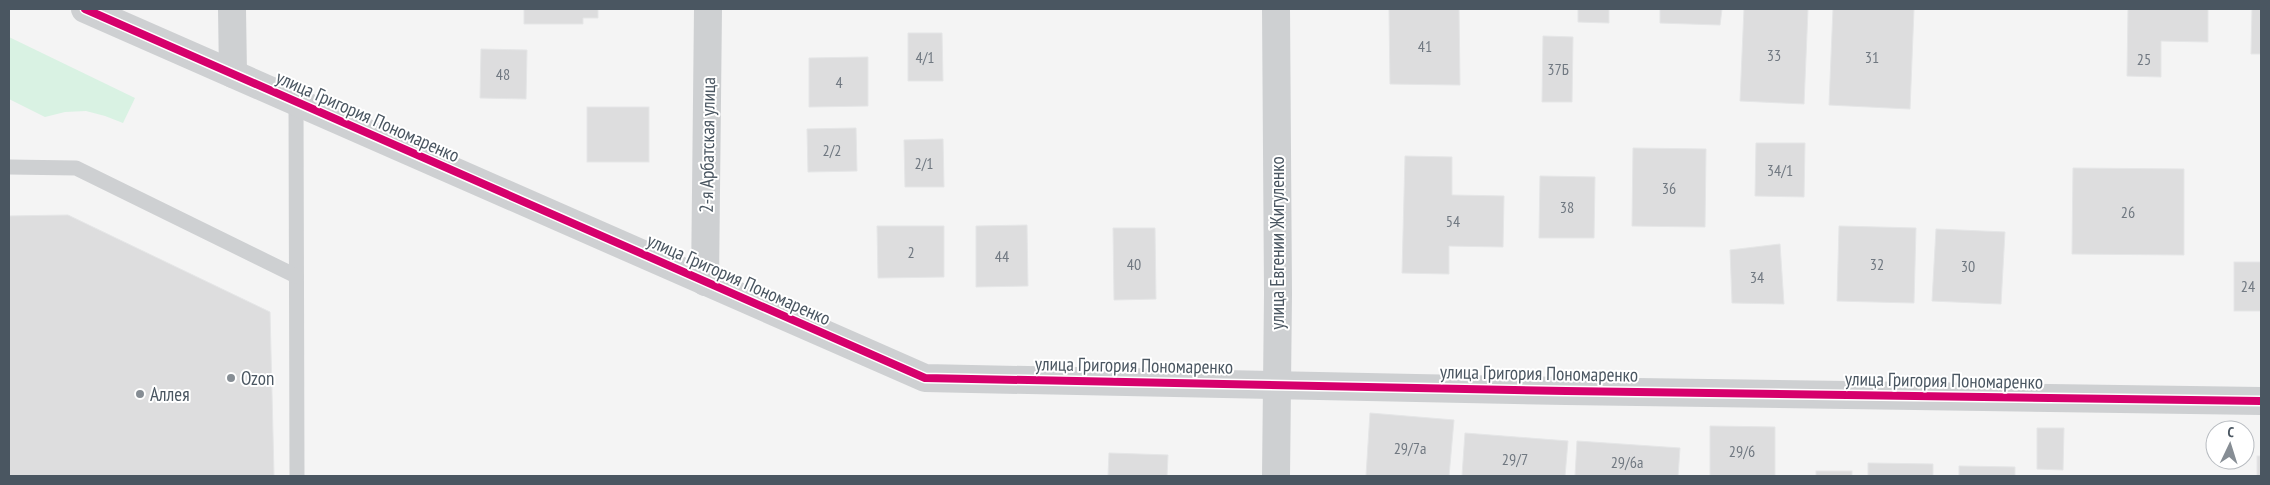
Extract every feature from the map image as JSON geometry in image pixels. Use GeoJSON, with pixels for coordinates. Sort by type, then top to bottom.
{"type":"FeatureCollection","features":[{"type":"Feature","properties":{"kind":"street","name":"улица Григория Пономаренко"},"geometry":{"type":"LineString","coordinates":[[85,9],[925,378],[1566,391],[2261,401]]}},
{"type":"Feature","properties":{"kind":"street"},"geometry":{"type":"LineString","coordinates":[[232,9],[233,74]]}},
{"type":"Feature","properties":{"kind":"street","name":"2-я Арбатская улица"},"geometry":{"type":"LineString","coordinates":[[705,282],[708,9]]}},
{"type":"Feature","properties":{"kind":"street","name":"улица Евгении Жигуленко"},"geometry":{"type":"LineString","coordinates":[[1276,9],[1278,285],[1276,476]]}},
{"type":"Feature","properties":{"kind":"lane"},"geometry":{"type":"LineString","coordinates":[[296,102],[297,476]]}},
{"type":"Feature","properties":{"kind":"lane"},"geometry":{"type":"LineString","coordinates":[[9,167],[76,168],[296,276]]}},
{"type":"Feature","properties":{"kind":"green space"},"geometry":{"type":"Polygon","coordinates":[[[9,37],[135,98],[123,123],[86,111],[65,112],[45,117],[9,99],[9,37]]]}},
{"type":"Feature","properties":{"kind":"building"},"geometry":{"type":"Polygon","coordinates":[[[524,9],[598,9],[598,18],[583,18],[583,24],[524,24],[524,9]]]}},
{"type":"Feature","properties":{"kind":"building"},"geometry":{"type":"Polygon","coordinates":[[[1389,9],[1459,9],[1460,85],[1390,84],[1389,9]]]}},
{"type":"Feature","properties":{"kind":"building"},"geometry":{"type":"Polygon","coordinates":[[[1578,9],[1609,9],[1609,23],[1578,22],[1578,9]]]}},
{"type":"Feature","properties":{"kind":"building"},"geometry":{"type":"Polygon","coordinates":[[[1660,9],[1722,9],[1720,25],[1660,23],[1660,9]]]}},
{"type":"Feature","properties":{"kind":"building"},"geometry":{"type":"Polygon","coordinates":[[[1744,9],[1808,9],[1804,104],[1740,101],[1744,9]]]}},
{"type":"Feature","properties":{"kind":"building"},"geometry":{"type":"Polygon","coordinates":[[[1833,9],[1914,9],[1910,109],[1829,105],[1833,9]]]}},
{"type":"Feature","properties":{"kind":"building"},"geometry":{"type":"Polygon","coordinates":[[[2128,9],[2208,9],[2208,42],[2161,41],[2161,77],[2127,76],[2128,9]]]}},
{"type":"Feature","properties":{"kind":"building"},"geometry":{"type":"Polygon","coordinates":[[[2252,9],[2261,9],[2261,54],[2251,54],[2252,9]]]}},
{"type":"Feature","properties":{"kind":"building"},"geometry":{"type":"Polygon","coordinates":[[[908,33],[942,33],[943,81],[908,81],[908,33]]]}},
{"type":"Feature","properties":{"kind":"building"},"geometry":{"type":"Polygon","coordinates":[[[1543,36],[1573,37],[1572,102],[1542,102],[1543,36]]]}},
{"type":"Feature","properties":{"kind":"building"},"geometry":{"type":"Polygon","coordinates":[[[481,49],[527,50],[526,99],[480,98],[481,49]]]}},
{"type":"Feature","properties":{"kind":"building"},"geometry":{"type":"Polygon","coordinates":[[[868,57],[868,106],[809,107],[809,58],[868,57]]]}},
{"type":"Feature","properties":{"kind":"building"},"geometry":{"type":"Polygon","coordinates":[[[587,107],[649,107],[649,162],[587,162],[587,107]]]}},
{"type":"Feature","properties":{"kind":"building"},"geometry":{"type":"Polygon","coordinates":[[[856,128],[857,171],[808,172],[807,129],[856,128]]]}},
{"type":"Feature","properties":{"kind":"building"},"geometry":{"type":"Polygon","coordinates":[[[943,139],[944,187],[905,187],[904,140],[943,139]]]}},
{"type":"Feature","properties":{"kind":"building"},"geometry":{"type":"Polygon","coordinates":[[[1756,143],[1805,143],[1804,197],[1755,196],[1756,143]]]}},
{"type":"Feature","properties":{"kind":"building"},"geometry":{"type":"Polygon","coordinates":[[[1633,148],[1706,149],[1705,227],[1632,226],[1633,148]]]}},
{"type":"Feature","properties":{"kind":"building"},"geometry":{"type":"Polygon","coordinates":[[[1405,156],[1452,157],[1452,195],[1504,196],[1503,247],[1449,246],[1449,274],[1402,273],[1405,156]]]}},
{"type":"Feature","properties":{"kind":"building"},"geometry":{"type":"Polygon","coordinates":[[[2073,168],[2184,169],[2184,255],[2072,254],[2073,168]]]}},
{"type":"Feature","properties":{"kind":"building"},"geometry":{"type":"Polygon","coordinates":[[[1540,176],[1595,177],[1594,238],[1539,238],[1540,176]]]}},
{"type":"Feature","properties":{"kind":"building","name":"Аллея"},"geometry":{"type":"Polygon","coordinates":[[[68,215],[270,312],[274,476],[9,476],[9,216],[68,215]]]}},
{"type":"Feature","properties":{"kind":"building"},"geometry":{"type":"Polygon","coordinates":[[[1027,225],[1028,286],[976,287],[976,226],[1027,225]]]}},
{"type":"Feature","properties":{"kind":"building"},"geometry":{"type":"Polygon","coordinates":[[[877,226],[944,226],[944,277],[878,278],[877,226]]]}},
{"type":"Feature","properties":{"kind":"building"},"geometry":{"type":"Polygon","coordinates":[[[1839,226],[1916,228],[1914,303],[1837,301],[1839,226]]]}},
{"type":"Feature","properties":{"kind":"building"},"geometry":{"type":"Polygon","coordinates":[[[1113,228],[1155,228],[1156,299],[1114,300],[1113,228]]]}},
{"type":"Feature","properties":{"kind":"building"},"geometry":{"type":"Polygon","coordinates":[[[1936,229],[2005,232],[2001,304],[1932,301],[1936,229]]]}},
{"type":"Feature","properties":{"kind":"building"},"geometry":{"type":"Polygon","coordinates":[[[1780,244],[1784,304],[1732,303],[1730,250],[1780,244]]]}},
{"type":"Feature","properties":{"kind":"building"},"geometry":{"type":"Polygon","coordinates":[[[2234,262],[2261,262],[2261,311],[2234,311],[2234,262]]]}},
{"type":"Feature","properties":{"kind":"building"},"geometry":{"type":"Polygon","coordinates":[[[1370,413],[1454,420],[1449,476],[1366,476],[1370,413]]]}},
{"type":"Feature","properties":{"kind":"building"},"geometry":{"type":"Polygon","coordinates":[[[1710,426],[1775,427],[1775,476],[1710,476],[1710,426]]]}},
{"type":"Feature","properties":{"kind":"building"},"geometry":{"type":"Polygon","coordinates":[[[2037,428],[2064,428],[2063,470],[2037,469],[2037,428]]]}},
{"type":"Feature","properties":{"kind":"building"},"geometry":{"type":"Polygon","coordinates":[[[1465,433],[1568,441],[1565,476],[1462,476],[1465,433]]]}},
{"type":"Feature","properties":{"kind":"building"},"geometry":{"type":"Polygon","coordinates":[[[1577,441],[1680,448],[1678,476],[1575,476],[1577,441]]]}},
{"type":"Feature","properties":{"kind":"building"},"geometry":{"type":"Polygon","coordinates":[[[1109,453],[1168,455],[1167,476],[1108,476],[1109,453]]]}},
{"type":"Feature","properties":{"kind":"building"},"geometry":{"type":"Polygon","coordinates":[[[2257,456],[2261,456],[2261,476],[2257,476],[2257,456]]]}},
{"type":"Feature","properties":{"kind":"building"},"geometry":{"type":"Polygon","coordinates":[[[1868,463],[1933,464],[1933,476],[1868,476],[1868,463]]]}},
{"type":"Feature","properties":{"kind":"building"},"geometry":{"type":"Polygon","coordinates":[[[1959,466],[2015,467],[2015,476],[1959,476],[1959,466]]]}},
{"type":"Feature","properties":{"kind":"building"},"geometry":{"type":"Polygon","coordinates":[[[1816,471],[1852,471],[1852,476],[1816,476],[1816,471]]]}},
{"type":"Feature","properties":{"kind":"cycle path"},"geometry":{"type":"LineString","coordinates":[[85,9],[925,378],[1566,391],[2261,401]]}},
{"type":"Feature","properties":{"kind":"place","name":"Ozon"},"geometry":{"type":"Point","coordinates":[231,378]}},
{"type":"Feature","properties":{"kind":"place","name":"Аллея"},"geometry":{"type":"Point","coordinates":[140,394]}}]}
